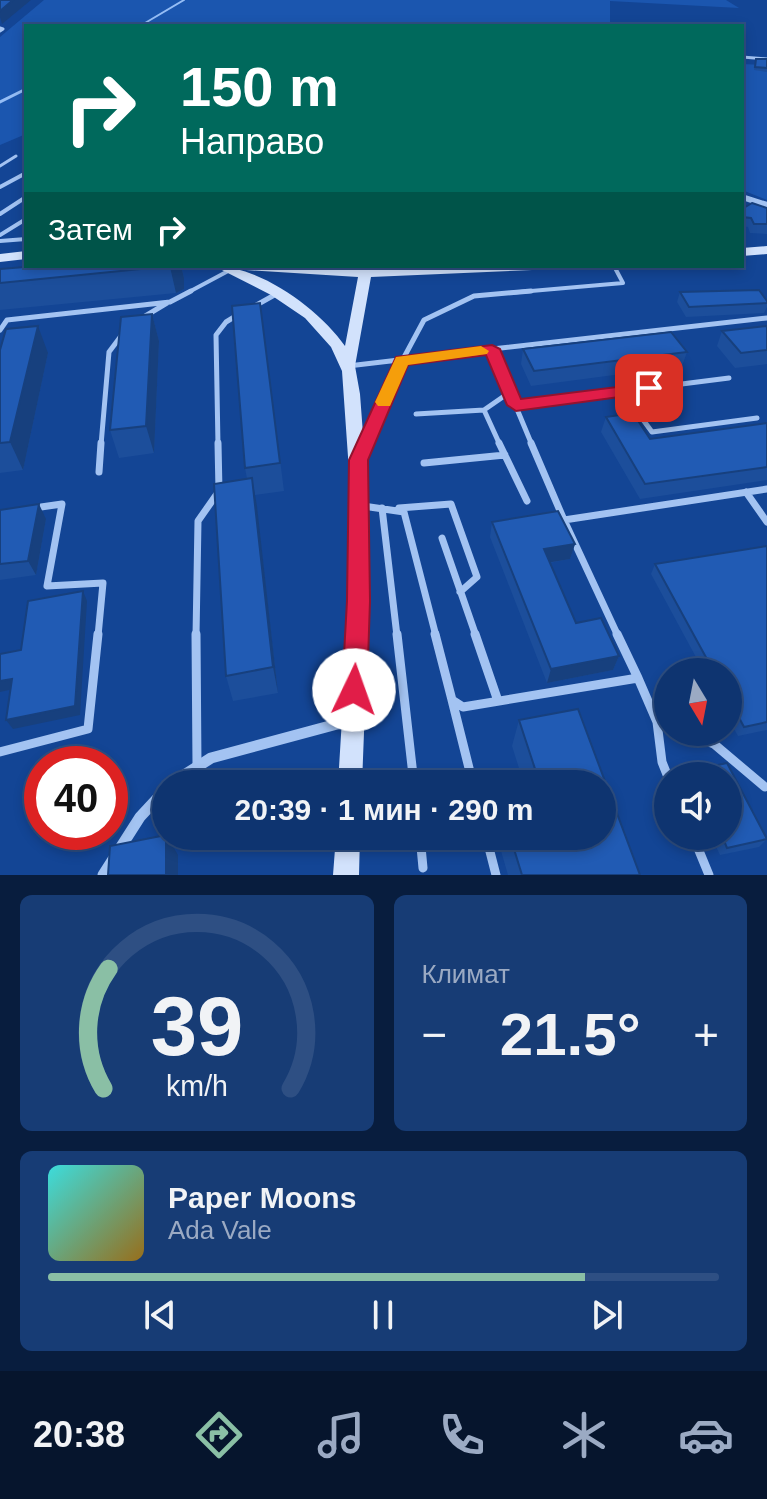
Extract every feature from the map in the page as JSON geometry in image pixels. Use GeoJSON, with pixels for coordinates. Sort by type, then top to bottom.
{"type":"FeatureCollection","features":[{"type":"Feature","properties":{"kind":"street"},"geometry":{"type":"LineString","coordinates":[[744,198],[767,205]]}},
{"type":"Feature","properties":{"kind":"street"},"geometry":{"type":"LineString","coordinates":[[0,258],[24,255]]}},
{"type":"Feature","properties":{"kind":"street"},"geometry":{"type":"LineString","coordinates":[[234,268],[302,308],[326,333],[348,366]]}},
{"type":"Feature","properties":{"kind":"street"},"geometry":{"type":"LineString","coordinates":[[251,268],[365,274],[464,268]]}},
{"type":"Feature","properties":{"kind":"street"},"geometry":{"type":"LineString","coordinates":[[351,770],[359,460],[348,366],[365,274]]}},
{"type":"Feature","properties":{"kind":"street"},"geometry":{"type":"LineString","coordinates":[[190,770],[197,765],[353,720]]}},
{"type":"Feature","properties":{"kind":"street"},"geometry":{"type":"LineString","coordinates":[[103,875],[140,817],[152,804]]}},
{"type":"Feature","properties":{"kind":"street"},"geometry":{"type":"LineString","coordinates":[[346,875],[347,850]]}},
{"type":"Feature","properties":{"kind":"lane"},"geometry":{"type":"LineString","coordinates":[[744,57],[767,59]]}},
{"type":"Feature","properties":{"kind":"lane"},"geometry":{"type":"LineString","coordinates":[[0,166],[16,156]]}},
{"type":"Feature","properties":{"kind":"lane"},"geometry":{"type":"LineString","coordinates":[[0,187],[24,174]]}},
{"type":"Feature","properties":{"kind":"lane"},"geometry":{"type":"LineString","coordinates":[[0,214],[24,198]]}},
{"type":"Feature","properties":{"kind":"lane"},"geometry":{"type":"LineString","coordinates":[[0,238],[24,220]]}},
{"type":"Feature","properties":{"kind":"lane"},"geometry":{"type":"LineString","coordinates":[[0,238],[24,239]]}},
{"type":"Feature","properties":{"kind":"lane"},"geometry":{"type":"LineString","coordinates":[[99,472],[109,352],[113,343],[131,323],[230,268]]}},
{"type":"Feature","properties":{"kind":"lane"},"geometry":{"type":"LineString","coordinates":[[359,460],[402,361],[424,320],[474,296],[623,283],[615,268]]}},
{"type":"Feature","properties":{"kind":"lane"},"geometry":{"type":"LineString","coordinates":[[197,765],[195,567],[198,521],[219,491],[216,335],[226,322],[279,292]]}},
{"type":"Feature","properties":{"kind":"lane"},"geometry":{"type":"LineString","coordinates":[[0,330],[7,320],[170,302]]}},
{"type":"Feature","properties":{"kind":"lane"},"geometry":{"type":"LineString","coordinates":[[348,366],[767,318]]}},
{"type":"Feature","properties":{"kind":"lane"},"geometry":{"type":"LineString","coordinates":[[492,349],[564,520],[654,715]]}},
{"type":"Feature","properties":{"kind":"lane"},"geometry":{"type":"LineString","coordinates":[[516,405],[729,378]]}},
{"type":"Feature","properties":{"kind":"lane"},"geometry":{"type":"LineString","coordinates":[[622,391],[652,432],[757,418]]}},
{"type":"Feature","properties":{"kind":"lane"},"geometry":{"type":"LineString","coordinates":[[416,414],[484,410],[510,392]]}},
{"type":"Feature","properties":{"kind":"lane"},"geometry":{"type":"LineString","coordinates":[[484,410],[527,501]]}},
{"type":"Feature","properties":{"kind":"lane"},"geometry":{"type":"LineString","coordinates":[[424,463],[505,455]]}},
{"type":"Feature","properties":{"kind":"lane"},"geometry":{"type":"LineString","coordinates":[[564,520],[767,489]]}},
{"type":"Feature","properties":{"kind":"lane"},"geometry":{"type":"LineString","coordinates":[[746,492],[767,522]]}},
{"type":"Feature","properties":{"kind":"lane"},"geometry":{"type":"LineString","coordinates":[[0,752],[88,729],[103,583],[47,586],[62,504],[31,508]]}},
{"type":"Feature","properties":{"kind":"lane"},"geometry":{"type":"LineString","coordinates":[[359,506],[396,509],[451,504],[477,577],[460,592]]}},
{"type":"Feature","properties":{"kind":"lane"},"geometry":{"type":"LineString","coordinates":[[382,508],[412,770]]}},
{"type":"Feature","properties":{"kind":"lane"},"geometry":{"type":"LineString","coordinates":[[396,509],[404,512],[470,770]]}},
{"type":"Feature","properties":{"kind":"lane"},"geometry":{"type":"LineString","coordinates":[[442,538],[498,701]]}},
{"type":"Feature","properties":{"kind":"lane"},"geometry":{"type":"LineString","coordinates":[[452,700],[463,707],[638,678]]}},
{"type":"Feature","properties":{"kind":"lane"},"geometry":{"type":"LineString","coordinates":[[716,746],[765,787]]}},
{"type":"Feature","properties":{"kind":"lane"},"geometry":{"type":"LineString","coordinates":[[421,850],[423,868]]}},
{"type":"Feature","properties":{"kind":"lane"},"geometry":{"type":"LineString","coordinates":[[490,850],[496,875]]}},
{"type":"Feature","properties":{"kind":"lane"},"geometry":{"type":"LineString","coordinates":[[699,850],[709,875]]}},
{"type":"Feature","properties":{"kind":"shaded area"},"geometry":{"type":"Polygon","coordinates":[[[44,0],[726,0],[739,8],[610,1],[610,24],[24,24],[24,135],[0,145],[0,37],[44,0]]]}},
{"type":"Feature","properties":{"kind":"shaded area"},"geometry":{"type":"Polygon","coordinates":[[[744,64],[767,65],[767,200],[744,191],[744,64]]]}},
{"type":"Feature","properties":{"kind":"building"},"geometry":{"type":"Polygon","coordinates":[[[0,0],[13,0],[0,11],[0,0]]]}},
{"type":"Feature","properties":{"kind":"building"},"geometry":{"type":"Polygon","coordinates":[[[756,59],[767,59],[767,68],[755,67],[756,59]]]}},
{"type":"Feature","properties":{"kind":"building"},"geometry":{"type":"Polygon","coordinates":[[[752,203],[767,208],[767,224],[754,224],[751,218],[744,217],[744,208],[752,203]]]}},
{"type":"Feature","properties":{"kind":"building"},"geometry":{"type":"Polygon","coordinates":[[[24,267],[151,268],[0,283],[0,269],[24,267]]]}},
{"type":"Feature","properties":{"kind":"building"},"geometry":{"type":"Polygon","coordinates":[[[759,290],[767,303],[689,307],[680,292],[759,290]]]}},
{"type":"Feature","properties":{"kind":"building"},"geometry":{"type":"Polygon","coordinates":[[[260,303],[280,463],[245,468],[232,306],[260,303]]]}},
{"type":"Feature","properties":{"kind":"building"},"geometry":{"type":"Polygon","coordinates":[[[152,314],[146,426],[110,430],[121,317],[152,314]]]}},
{"type":"Feature","properties":{"kind":"building"},"geometry":{"type":"Polygon","coordinates":[[[38,326],[10,442],[0,443],[0,350],[6,329],[38,326]]]}},
{"type":"Feature","properties":{"kind":"building"},"geometry":{"type":"Polygon","coordinates":[[[767,326],[767,350],[741,353],[722,331],[767,326]]]}},
{"type":"Feature","properties":{"kind":"building"},"geometry":{"type":"Polygon","coordinates":[[[671,332],[687,352],[534,371],[523,349],[671,332]]]}},
{"type":"Feature","properties":{"kind":"building"},"geometry":{"type":"Polygon","coordinates":[[[633,413],[650,439],[767,423],[767,467],[645,484],[606,417],[633,413]]]}},
{"type":"Feature","properties":{"kind":"building"},"geometry":{"type":"Polygon","coordinates":[[[252,478],[273,667],[226,676],[214,484],[252,478]]]}},
{"type":"Feature","properties":{"kind":"building"},"geometry":{"type":"Polygon","coordinates":[[[39,504],[28,561],[0,564],[0,510],[39,504]]]}},
{"type":"Feature","properties":{"kind":"building"},"geometry":{"type":"Polygon","coordinates":[[[558,511],[575,544],[544,549],[576,623],[601,618],[619,656],[551,669],[492,522],[558,511]]]}},
{"type":"Feature","properties":{"kind":"building"},"geometry":{"type":"Polygon","coordinates":[[[767,546],[767,722],[744,727],[742,658],[706,658],[655,564],[767,546]]]}},
{"type":"Feature","properties":{"kind":"building"},"geometry":{"type":"Polygon","coordinates":[[[83,591],[75,706],[6,720],[12,679],[0,681],[0,654],[21,650],[28,601],[83,591]]]}},
{"type":"Feature","properties":{"kind":"building"},"geometry":{"type":"Polygon","coordinates":[[[578,709],[601,770],[535,770],[519,720],[578,709]]]}},
{"type":"Feature","properties":{"kind":"building"},"geometry":{"type":"Polygon","coordinates":[[[742,792],[767,839],[742,845],[742,792]]]}},
{"type":"Feature","properties":{"kind":"building"},"geometry":{"type":"Polygon","coordinates":[[[616,811],[640,875],[522,875],[514,850],[616,850],[616,811]]]}},
{"type":"Feature","properties":{"kind":"building"},"geometry":{"type":"Polygon","coordinates":[[[152,838],[152,850],[166,850],[166,875],[108,875],[110,850],[128,850],[128,842],[152,838]]]}},
{"type":"Feature","properties":{"kind":"waterway"},"geometry":{"type":"LineString","coordinates":[[143,24],[184,0]]}},
{"type":"Feature","properties":{"kind":"waterway"},"geometry":{"type":"LineString","coordinates":[[0,102],[24,90]]}},
{"type":"Feature","properties":{"kind":"slow traffic"},"geometry":{"type":"LineString","coordinates":[[384,402],[402,361],[481,351]]}},
{"type":"Feature","properties":{"kind":"route"},"geometry":{"type":"LineString","coordinates":[[354,690],[359,601],[359,460],[402,361],[492,349],[516,405],[649,388]]}}]}
